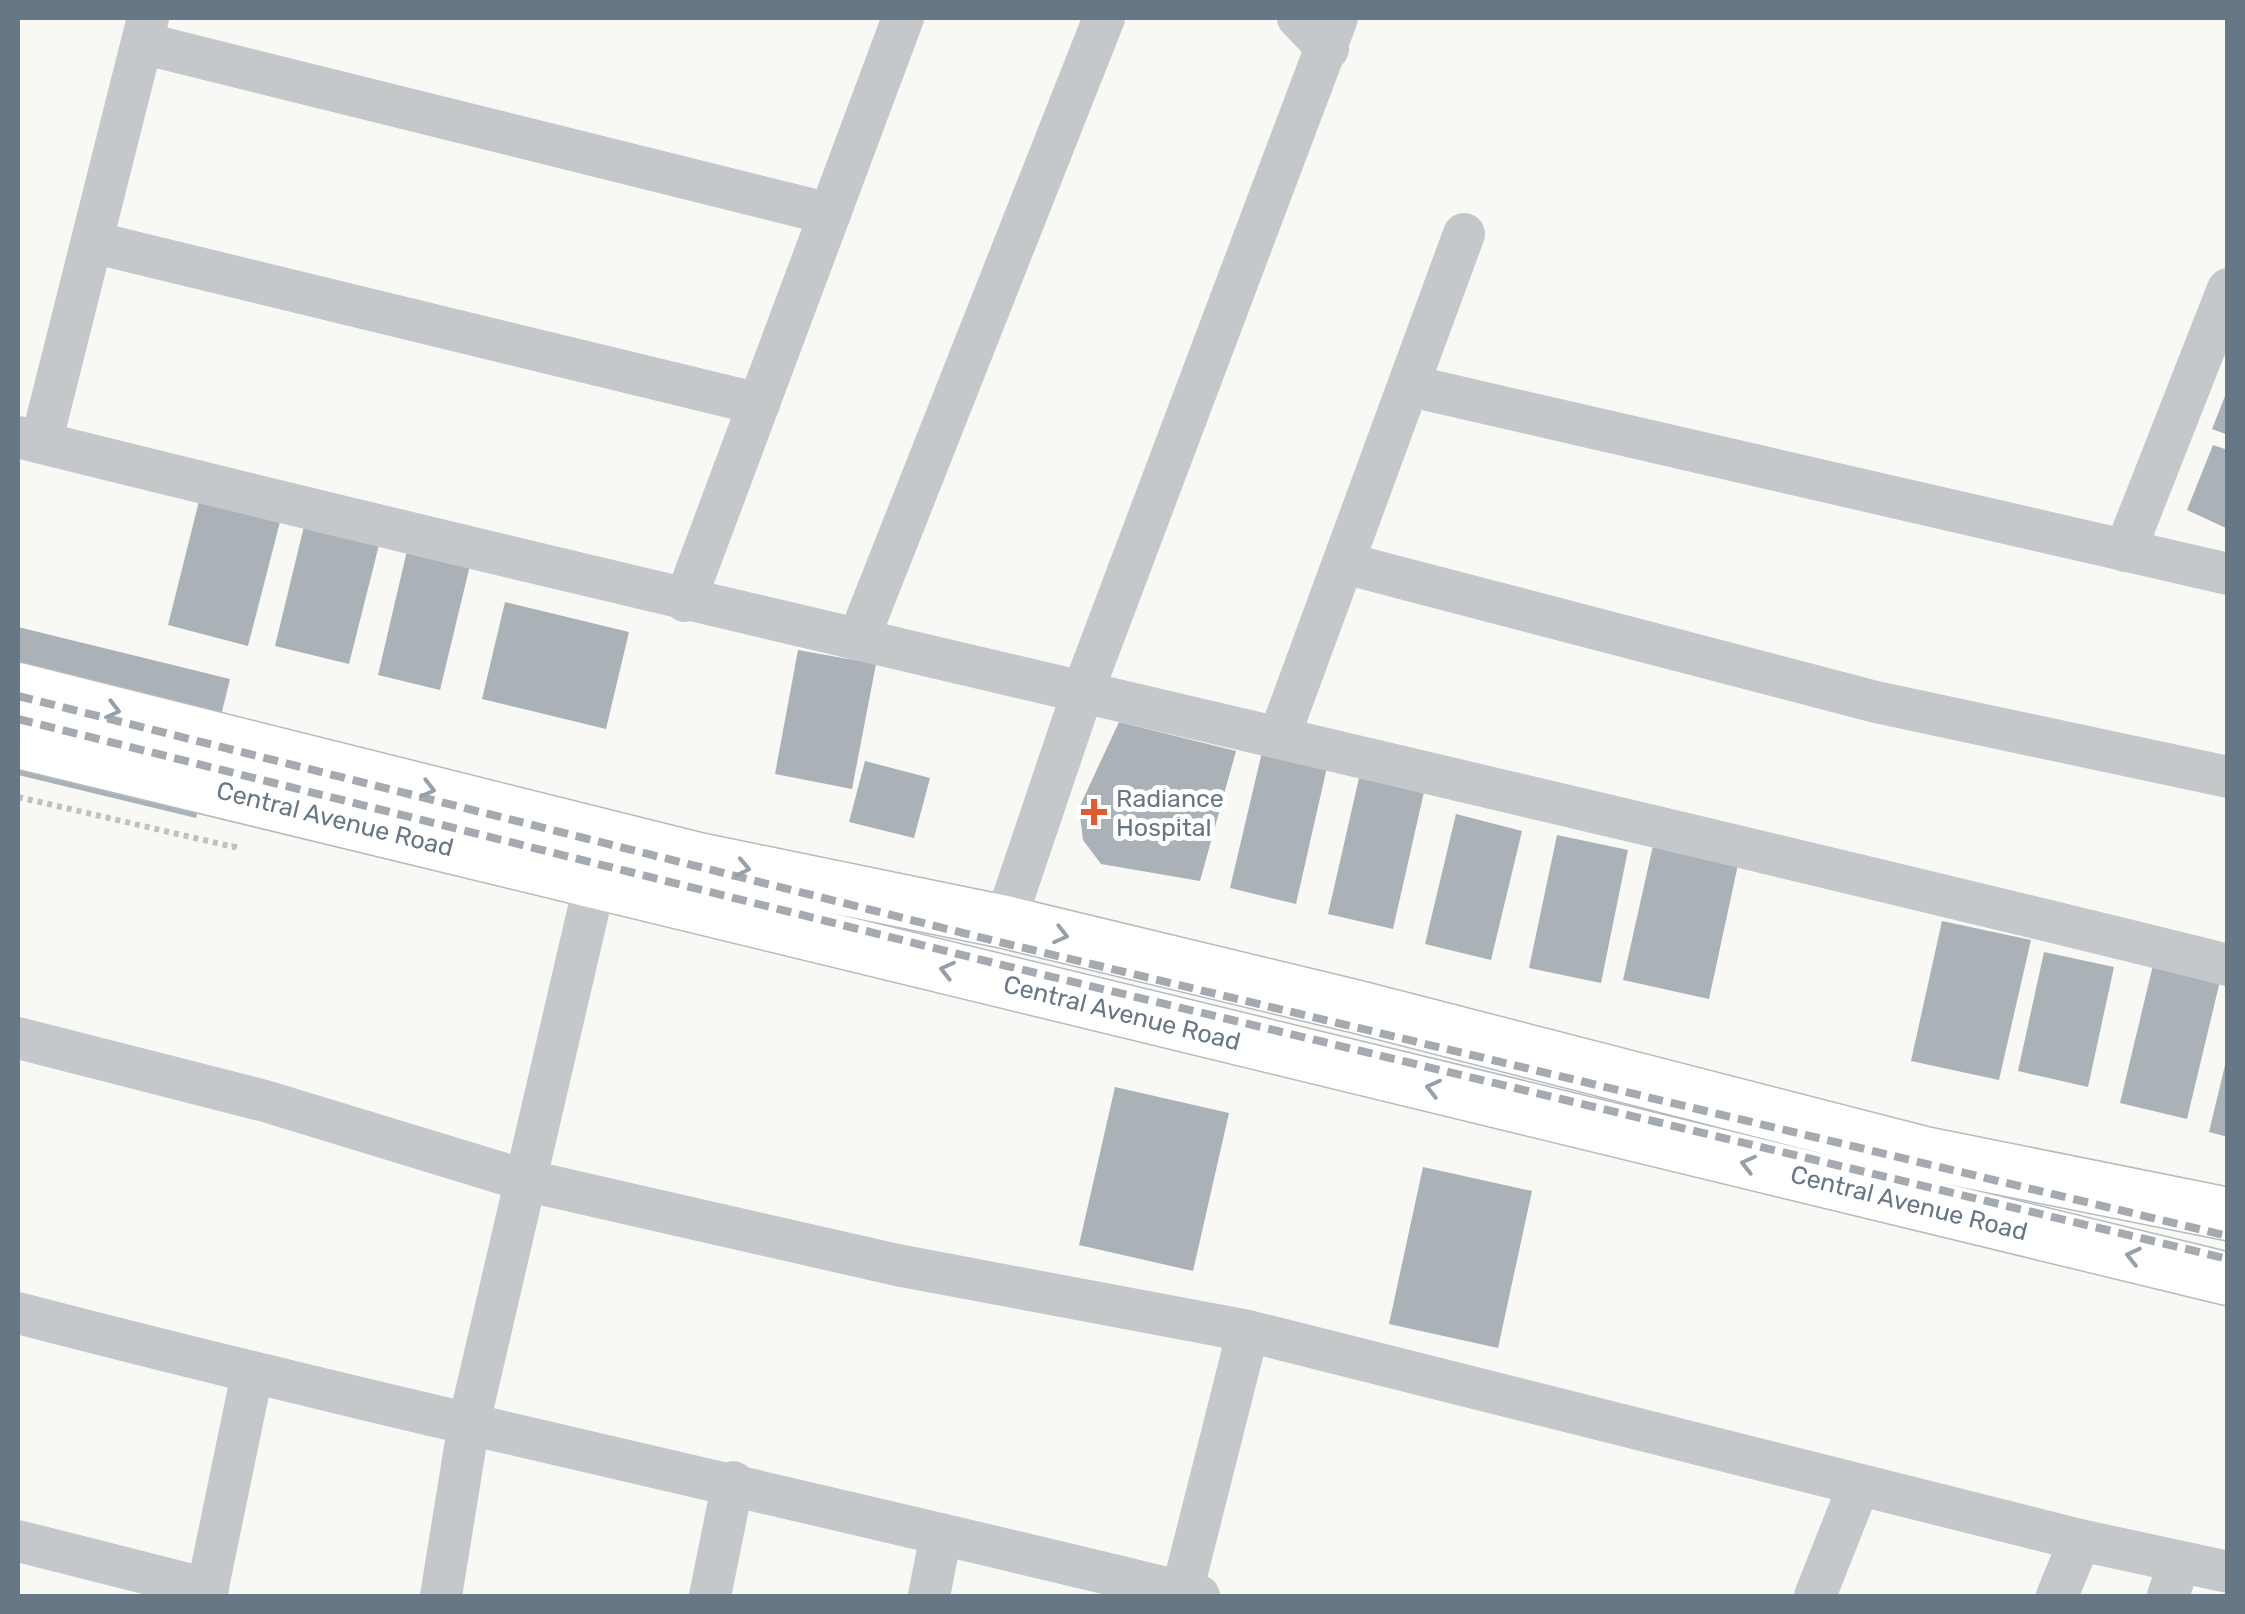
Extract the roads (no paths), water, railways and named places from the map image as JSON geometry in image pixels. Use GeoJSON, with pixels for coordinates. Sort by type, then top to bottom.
{"type":"FeatureCollection","features":[{"type":"Feature","properties":{"kind":"main road"},"geometry":{"type":"LineString","coordinates":[[18,689],[698,858],[1005,922],[1632,1074],[1924,1153],[2228,1214]]}},
{"type":"Feature","properties":{"kind":"main road","name":"Central Avenue Road"},"geometry":{"type":"LineString","coordinates":[[18,742],[2228,1279]]}},
{"type":"Feature","properties":{"kind":"street"},"geometry":{"type":"LineString","coordinates":[[684,601],[904,18]]}},
{"type":"Feature","properties":{"kind":"street"},"geometry":{"type":"LineString","coordinates":[[858,640],[1104,18]]}},
{"type":"Feature","properties":{"kind":"street"},"geometry":{"type":"LineString","coordinates":[[1005,922],[1083,691],[1332,33],[1298,18]]}},
{"type":"Feature","properties":{"kind":"street"},"geometry":{"type":"LineString","coordinates":[[830,214],[145,30],[92,242],[29,440],[684,601],[1279,737],[2228,966]]}},
{"type":"Feature","properties":{"kind":"street"},"geometry":{"type":"LineString","coordinates":[[1279,737],[1464,234]]}},
{"type":"Feature","properties":{"kind":"street"},"geometry":{"type":"LineString","coordinates":[[92,242],[758,404]]}},
{"type":"Feature","properties":{"kind":"street"},"geometry":{"type":"LineString","coordinates":[[2126,550],[2228,288]]}},
{"type":"Feature","properties":{"kind":"street"},"geometry":{"type":"LineString","coordinates":[[1411,386],[2228,574]]}},
{"type":"Feature","properties":{"kind":"street"},"geometry":{"type":"LineString","coordinates":[[1344,563],[1876,702],[2228,777]]}},
{"type":"Feature","properties":{"kind":"street"},"geometry":{"type":"LineString","coordinates":[[441,1596],[469,1422],[595,882]]}},
{"type":"Feature","properties":{"kind":"street"},"geometry":{"type":"LineString","coordinates":[[18,1038],[266,1101],[524,1180],[897,1265],[1248,1332],[1858,1484],[2080,1540],[2174,1580],[2228,1572]]}},
{"type":"Feature","properties":{"kind":"street"},"geometry":{"type":"LineString","coordinates":[[18,1313],[252,1374],[733,1482],[1190,1594],[1248,1332]]}},
{"type":"Feature","properties":{"kind":"street"},"geometry":{"type":"LineString","coordinates":[[18,1541],[207,1593],[252,1374]]}},
{"type":"Feature","properties":{"kind":"street"},"geometry":{"type":"LineString","coordinates":[[710,1596],[733,1482]]}},
{"type":"Feature","properties":{"kind":"street"},"geometry":{"type":"LineString","coordinates":[[1815,1596],[1858,1484]]}},
{"type":"Feature","properties":{"kind":"street"},"geometry":{"type":"LineString","coordinates":[[928,1596],[942,1534]]}},
{"type":"Feature","properties":{"kind":"street"},"geometry":{"type":"LineString","coordinates":[[2057,1596],[2080,1540]]}},
{"type":"Feature","properties":{"kind":"railway"},"geometry":{"type":"LineString","coordinates":[[18,696],[995,941],[2228,1236]]}},
{"type":"Feature","properties":{"kind":"railway"},"geometry":{"type":"LineString","coordinates":[[18,719],[990,962],[2228,1259]]}},
{"type":"Feature","properties":{"kind":"place","name":"Radiance Hospital"},"geometry":{"type":"Point","coordinates":[1094,812]}}]}
